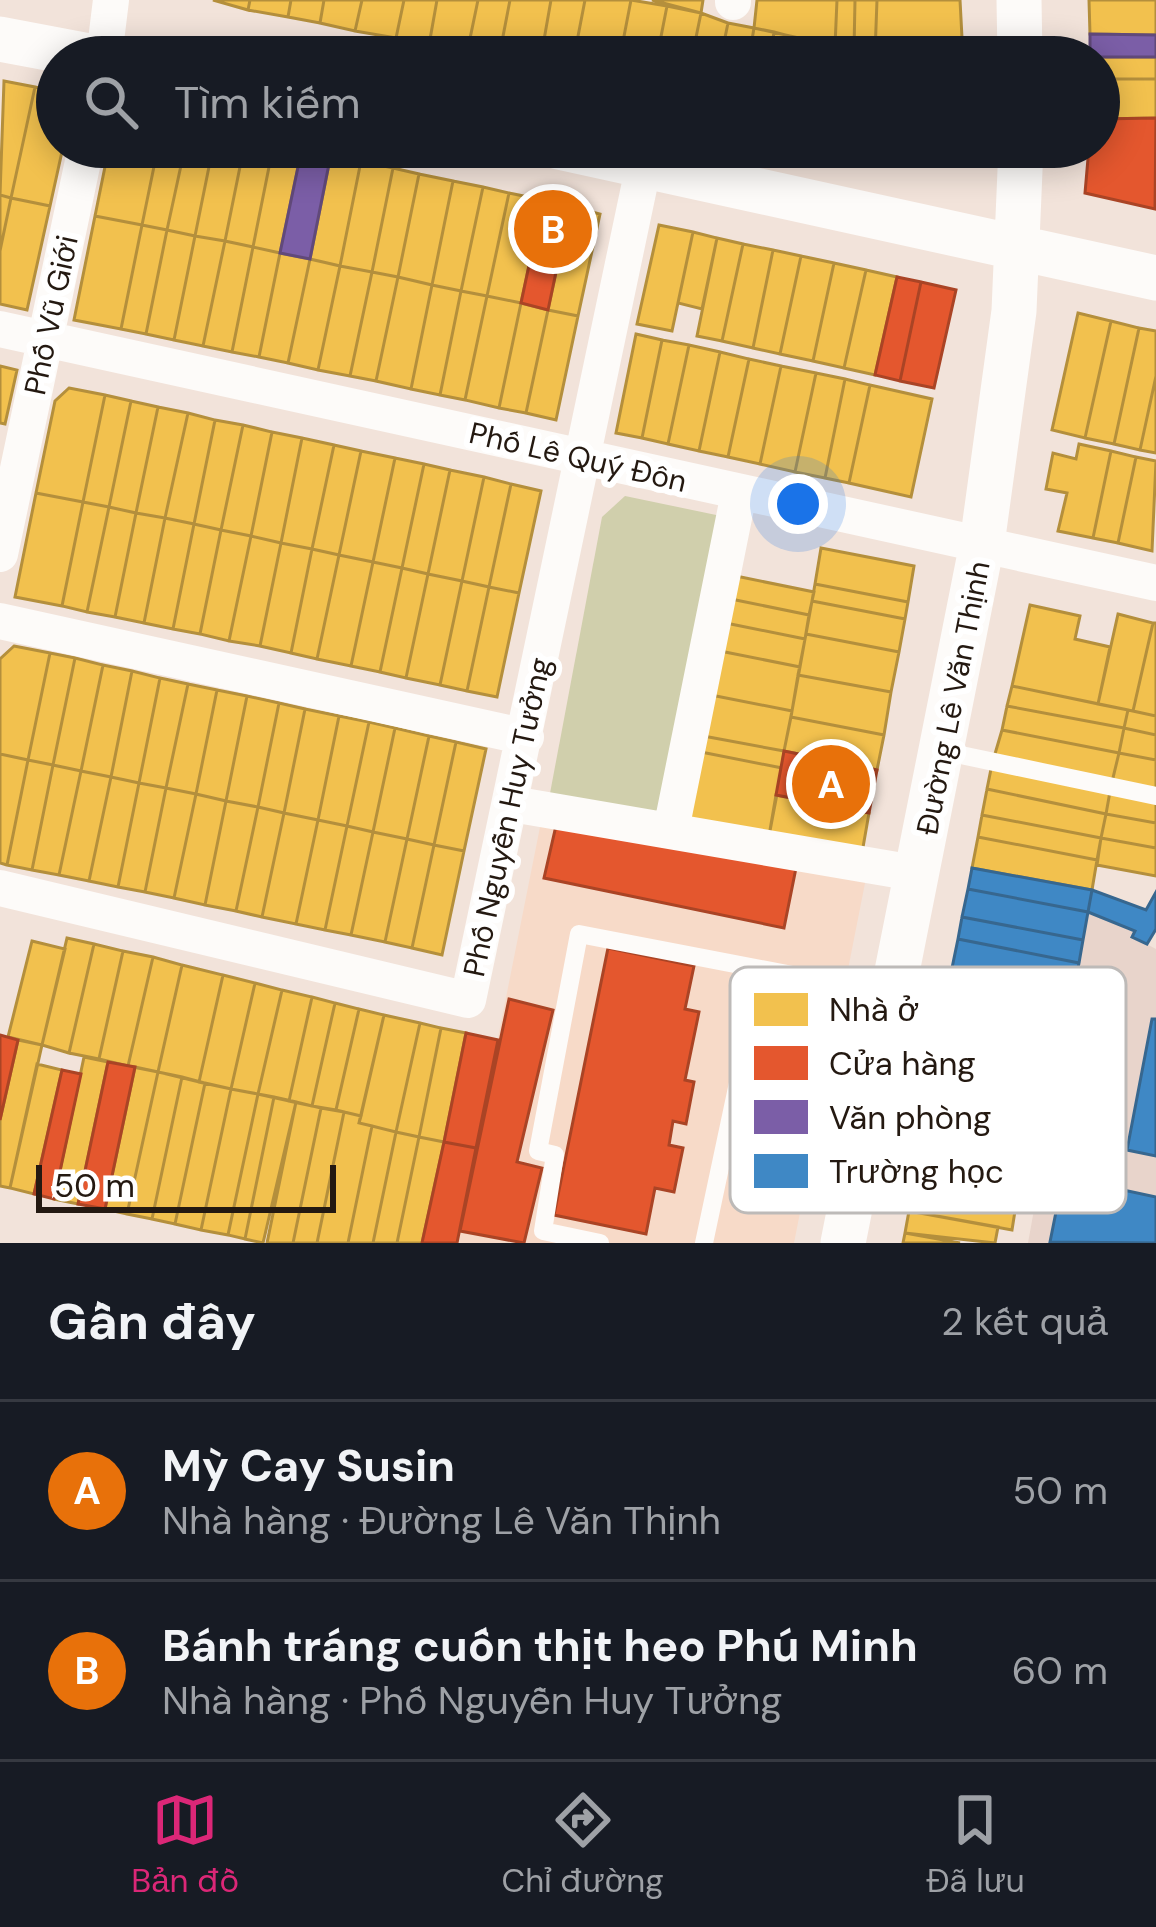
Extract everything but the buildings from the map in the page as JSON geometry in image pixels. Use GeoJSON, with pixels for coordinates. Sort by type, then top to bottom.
{"type":"FeatureCollection","features":[{"type":"Feature","properties":{"kind":"street"},"geometry":{"type":"LineString","coordinates":[[104,36],[111,0]]}},
{"type":"Feature","properties":{"kind":"street"},"geometry":{"type":"LineString","coordinates":[[1019,0],[1020,36]]}},
{"type":"Feature","properties":{"kind":"street"},"geometry":{"type":"LineString","coordinates":[[0,39],[36,45]]}},
{"type":"Feature","properties":{"kind":"street","name":"Phố Vũ Giới"},"geometry":{"type":"LineString","coordinates":[[0,554],[82,168]]}},
{"type":"Feature","properties":{"kind":"street","name":"Phố Nguyễn Huy Tưởng"},"geometry":{"type":"LineString","coordinates":[[0,888],[468,1000],[643,168]]}},
{"type":"Feature","properties":{"kind":"street"},"geometry":{"type":"LineString","coordinates":[[662,168],[1156,278]]}},
{"type":"Feature","properties":{"kind":"street","name":"Đường Lê Văn Thịnh"},"geometry":{"type":"LineString","coordinates":[[902,967],[982,544],[1018,245],[1020,168]]}},
{"type":"Feature","properties":{"kind":"street","name":"Phố Lê Quý Đôn"},"geometry":{"type":"LineString","coordinates":[[0,329],[1156,583]]}},
{"type":"Feature","properties":{"kind":"street"},"geometry":{"type":"LineString","coordinates":[[671,830],[739,493]]}},
{"type":"Feature","properties":{"kind":"street"},"geometry":{"type":"LineString","coordinates":[[0,621],[526,737]]}},
{"type":"Feature","properties":{"kind":"street"},"geometry":{"type":"LineString","coordinates":[[512,804],[920,874]]}},
{"type":"Feature","properties":{"kind":"street","name":"Đường Lê Văn Thịnh"},"geometry":{"type":"LineString","coordinates":[[843,1243],[849,1213]]}},
{"type":"Feature","properties":{"kind":"lane"},"geometry":{"type":"LineString","coordinates":[[942,751],[1156,796]]}},
{"type":"Feature","properties":{"kind":"lane"},"geometry":{"type":"LineString","coordinates":[[600,1243],[543,1231],[555,1155],[538,1151],[579,934],[747,967]]}},
{"type":"Feature","properties":{"kind":"lane"},"geometry":{"type":"LineString","coordinates":[[704,1243],[730,1121]]}},
{"type":"Feature","properties":{"kind":"shaded area"},"geometry":{"type":"Polygon","coordinates":[[[543,812],[868,868],[848,967],[730,967],[730,1213],[800,1213],[794,1243],[457,1243],[543,812]]]}},
{"type":"Feature","properties":{"kind":"shaded area"},"geometry":{"type":"Polygon","coordinates":[[[1088,912],[1135,931],[1133,937],[1156,949],[1156,1243],[1028,1243],[1033,1213],[1126,1213],[1126,967],[1078,967],[1088,912]]]}},
{"type":"Feature","properties":{"kind":"green space"},"geometry":{"type":"Polygon","coordinates":[[[625,496],[721,516],[667,819],[548,804],[602,517],[625,496]]]}},
{"type":"Feature","properties":{"kind":"place","name":"Bánh tráng cuốn thịt heo Phú Minh"},"geometry":{"type":"Point","coordinates":[553,229]}},
{"type":"Feature","properties":{"kind":"place","name":"Mỳ Cay Susin"},"geometry":{"type":"Point","coordinates":[831,784]}}]}
